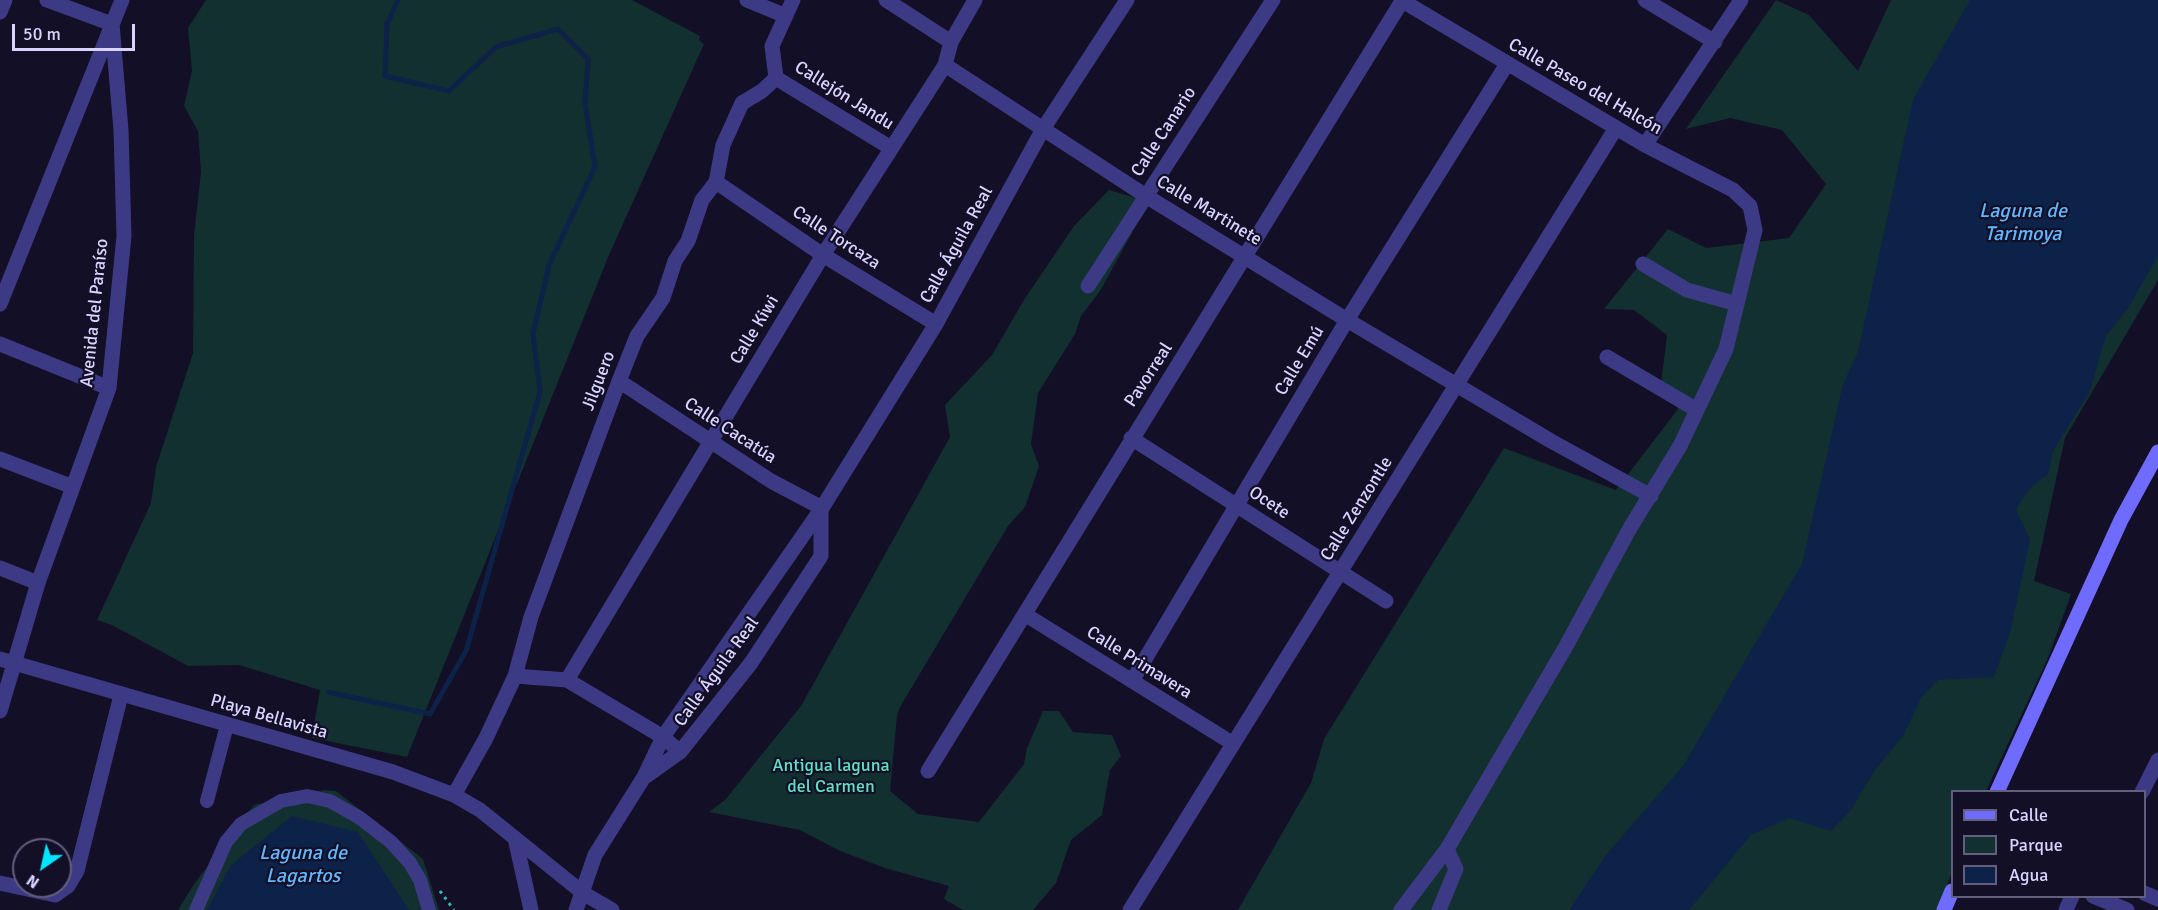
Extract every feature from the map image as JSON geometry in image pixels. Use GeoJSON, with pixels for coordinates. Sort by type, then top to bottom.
{"type":"FeatureCollection","features":[{"type":"Feature","properties":{"kind":"main road"},"geometry":{"type":"LineString","coordinates":[[1998,790],[2121,520],[2158,452]]}},
{"type":"Feature","properties":{"kind":"main road"},"geometry":{"type":"LineString","coordinates":[[1944,910],[1951,895]]}},
{"type":"Feature","properties":{"kind":"street"},"geometry":{"type":"LineString","coordinates":[[0,12],[4,0]]}},
{"type":"Feature","properties":{"kind":"street"},"geometry":{"type":"LineString","coordinates":[[47,0],[112,24]]}},
{"type":"Feature","properties":{"kind":"street"},"geometry":{"type":"LineString","coordinates":[[0,304],[122,0]]}},
{"type":"Feature","properties":{"kind":"street"},"geometry":{"type":"LineString","coordinates":[[747,0],[786,16]]}},
{"type":"Feature","properties":{"kind":"street"},"geometry":{"type":"LineString","coordinates":[[776,78],[772,46],[793,0]]}},
{"type":"Feature","properties":{"kind":"street"},"geometry":{"type":"LineString","coordinates":[[886,0],[951,42]]}},
{"type":"Feature","properties":{"kind":"street","name":"Calle Kiwi"},"geometry":{"type":"LineString","coordinates":[[567,680],[823,255],[945,65],[951,42],[975,0]]}},
{"type":"Feature","properties":{"kind":"street","name":"Calle Águila Real"},"geometry":{"type":"LineString","coordinates":[[576,910],[595,855],[644,777],[663,737],[822,508],[936,324],[1043,129],[1127,0]]}},
{"type":"Feature","properties":{"kind":"street","name":"Calle Canario"},"geometry":{"type":"LineString","coordinates":[[1088,286],[1274,0]]}},
{"type":"Feature","properties":{"kind":"street","name":"Calle Paseo del Halcón"},"geometry":{"type":"LineString","coordinates":[[1402,0],[1645,145],[1733,190],[1750,206],[1755,230],[1737,304]]}},
{"type":"Feature","properties":{"kind":"street","name":"Pavorreal"},"geometry":{"type":"LineString","coordinates":[[928,771],[1026,615],[1131,438],[1194,343],[1245,255],[1402,0]]}},
{"type":"Feature","properties":{"kind":"street"},"geometry":{"type":"LineString","coordinates":[[1645,0],[1715,42]]}},
{"type":"Feature","properties":{"kind":"street"},"geometry":{"type":"LineString","coordinates":[[1645,145],[1741,0]]}},
{"type":"Feature","properties":{"kind":"street","name":"Avenida del Paraíso"},"geometry":{"type":"LineString","coordinates":[[0,711],[7,661],[38,583],[109,387],[124,236],[121,130],[112,24]]}},
{"type":"Feature","properties":{"kind":"street","name":"Calle Emú"},"geometry":{"type":"LineString","coordinates":[[1132,681],[1347,320],[1507,64]]}},
{"type":"Feature","properties":{"kind":"street","name":"Calle Martinete"},"geometry":{"type":"LineString","coordinates":[[945,65],[1146,196],[1347,320],[1651,496]]}},
{"type":"Feature","properties":{"kind":"street","name":"Callejón Jandu"},"geometry":{"type":"LineString","coordinates":[[776,78],[891,148]]}},
{"type":"Feature","properties":{"kind":"street","name":"Jilguero"},"geometry":{"type":"LineString","coordinates":[[454,795],[486,738],[515,676],[531,617],[637,336],[663,298],[675,261],[688,241],[702,200],[716,182],[723,145],[742,103],[762,91],[776,78]]}},
{"type":"Feature","properties":{"kind":"street","name":"Calle Zenzontle"},"geometry":{"type":"LineString","coordinates":[[1130,910],[1616,128]]}},
{"type":"Feature","properties":{"kind":"street","name":"Calle Torcaza"},"geometry":{"type":"LineString","coordinates":[[716,182],[823,255],[936,324]]}},
{"type":"Feature","properties":{"kind":"street"},"geometry":{"type":"LineString","coordinates":[[1401,910],[1447,849],[1680,446],[1726,349],[1737,304],[1687,290],[1643,264]]}},
{"type":"Feature","properties":{"kind":"street"},"geometry":{"type":"LineString","coordinates":[[0,344],[109,387]]}},
{"type":"Feature","properties":{"kind":"street"},"geometry":{"type":"LineString","coordinates":[[1607,357],[1697,410]]}},
{"type":"Feature","properties":{"kind":"street","name":"Calle Cacatúa"},"geometry":{"type":"LineString","coordinates":[[619,381],[771,481],[822,508]]}},
{"type":"Feature","properties":{"kind":"street","name":"Ocete"},"geometry":{"type":"LineString","coordinates":[[1131,438],[1386,601]]}},
{"type":"Feature","properties":{"kind":"street"},"geometry":{"type":"LineString","coordinates":[[0,459],[73,487]]}},
{"type":"Feature","properties":{"kind":"street","name":"Calle Águila Real"},"geometry":{"type":"LineString","coordinates":[[644,777],[680,752],[751,663],[821,555],[822,508]]}},
{"type":"Feature","properties":{"kind":"street"},"geometry":{"type":"LineString","coordinates":[[0,568],[38,583]]}},
{"type":"Feature","properties":{"kind":"street","name":"Calle Primavera"},"geometry":{"type":"LineString","coordinates":[[1026,615],[1232,743]]}},
{"type":"Feature","properties":{"kind":"street","name":"Playa Bellavista"},"geometry":{"type":"LineString","coordinates":[[7,661],[393,772],[454,795],[480,810],[583,893],[612,910]]}},
{"type":"Feature","properties":{"kind":"street"},"geometry":{"type":"LineString","coordinates":[[515,676],[567,680],[663,737],[680,752]]}},
{"type":"Feature","properties":{"kind":"street"},"geometry":{"type":"LineString","coordinates":[[0,883],[55,895],[68,886],[77,871],[121,695]]}},
{"type":"Feature","properties":{"kind":"street"},"geometry":{"type":"LineString","coordinates":[[207,801],[227,725]]}},
{"type":"Feature","properties":{"kind":"street"},"geometry":{"type":"LineString","coordinates":[[2143,790],[2158,760]]}},
{"type":"Feature","properties":{"kind":"street"},"geometry":{"type":"LineString","coordinates":[[196,910],[226,842],[241,824],[281,801],[307,796],[330,801],[360,818],[391,842],[415,872],[429,910]]}},
{"type":"Feature","properties":{"kind":"street"},"geometry":{"type":"LineString","coordinates":[[515,838],[531,910]]}},
{"type":"Feature","properties":{"kind":"street"},"geometry":{"type":"LineString","coordinates":[[1439,910],[1456,868],[1447,849]]}},
{"type":"Feature","properties":{"kind":"street"},"geometry":{"type":"LineString","coordinates":[[2096,898],[2127,910]]}},
{"type":"Feature","properties":{"kind":"green space"},"geometry":{"type":"Polygon","coordinates":[[[206,0],[632,0],[700,36],[699,40],[704,44],[609,255],[407,757],[312,738],[320,690],[239,665],[188,666],[112,625],[97,620],[151,503],[156,467],[193,353],[194,235],[201,172],[198,131],[184,106],[192,71],[188,28],[206,0]]]}},
{"type":"Feature","properties":{"kind":"green space"},"geometry":{"type":"Polygon","coordinates":[[[1776,0],[1809,15],[1858,71],[1891,0],[2158,0],[2158,280],[2065,438],[2034,581],[2071,594],[2048,658],[1986,790],[1951,790],[1951,875],[1938,910],[1238,910],[1311,783],[1324,739],[1504,448],[1616,490],[1678,409],[1661,384],[1667,335],[1634,310],[1604,309],[1668,229],[1706,248],[1789,238],[1826,184],[1782,130],[1730,118],[1686,129],[1776,0]]]}},
{"type":"Feature","properties":{"kind":"green space","name":"Antigua laguna del Carmen"},"geometry":{"type":"Polygon","coordinates":[[[1109,190],[1136,198],[1132,233],[1100,291],[1081,316],[1075,334],[1038,393],[1031,444],[1039,466],[1025,507],[1008,526],[900,707],[897,716],[890,791],[918,814],[979,822],[1024,764],[1027,748],[1043,711],[1059,711],[1073,732],[1112,735],[1121,756],[1110,770],[1102,815],[1071,840],[1056,883],[1033,910],[963,910],[944,899],[949,886],[885,868],[840,851],[800,830],[709,812],[725,800],[801,706],[950,437],[945,405],[992,355],[1024,300],[1074,226],[1109,190]]]}},
{"type":"Feature","properties":{"kind":"green space"},"geometry":{"type":"Polygon","coordinates":[[[324,790],[336,791],[423,859],[439,910],[178,910],[194,884],[254,805],[324,790]]]}},
{"type":"Feature","properties":{"kind":"water","name":"Laguna de Tarimoya"},"geometry":{"type":"Polygon","coordinates":[[[1970,0],[2158,0],[2158,256],[2128,308],[2106,336],[2089,393],[2053,451],[2048,474],[2031,487],[2016,509],[2030,540],[2010,633],[1994,677],[1938,680],[1921,698],[1903,736],[1875,770],[1851,810],[1831,831],[1789,818],[1751,835],[1689,910],[1569,910],[1606,855],[1683,766],[1802,564],[1843,384],[1858,352],[1913,99],[1970,0]]]}},
{"type":"Feature","properties":{"kind":"water","name":"Laguna de Lagartos"},"geometry":{"type":"Polygon","coordinates":[[[292,816],[358,832],[409,910],[207,910],[231,865],[292,816]]]}},
{"type":"Feature","properties":{"kind":"waterway"},"geometry":{"type":"LineString","coordinates":[[328,692],[430,714],[466,651],[540,392],[533,334],[549,265],[595,167],[585,103],[588,59],[558,29],[496,47],[449,91],[385,76],[387,24],[398,0]]}}]}
